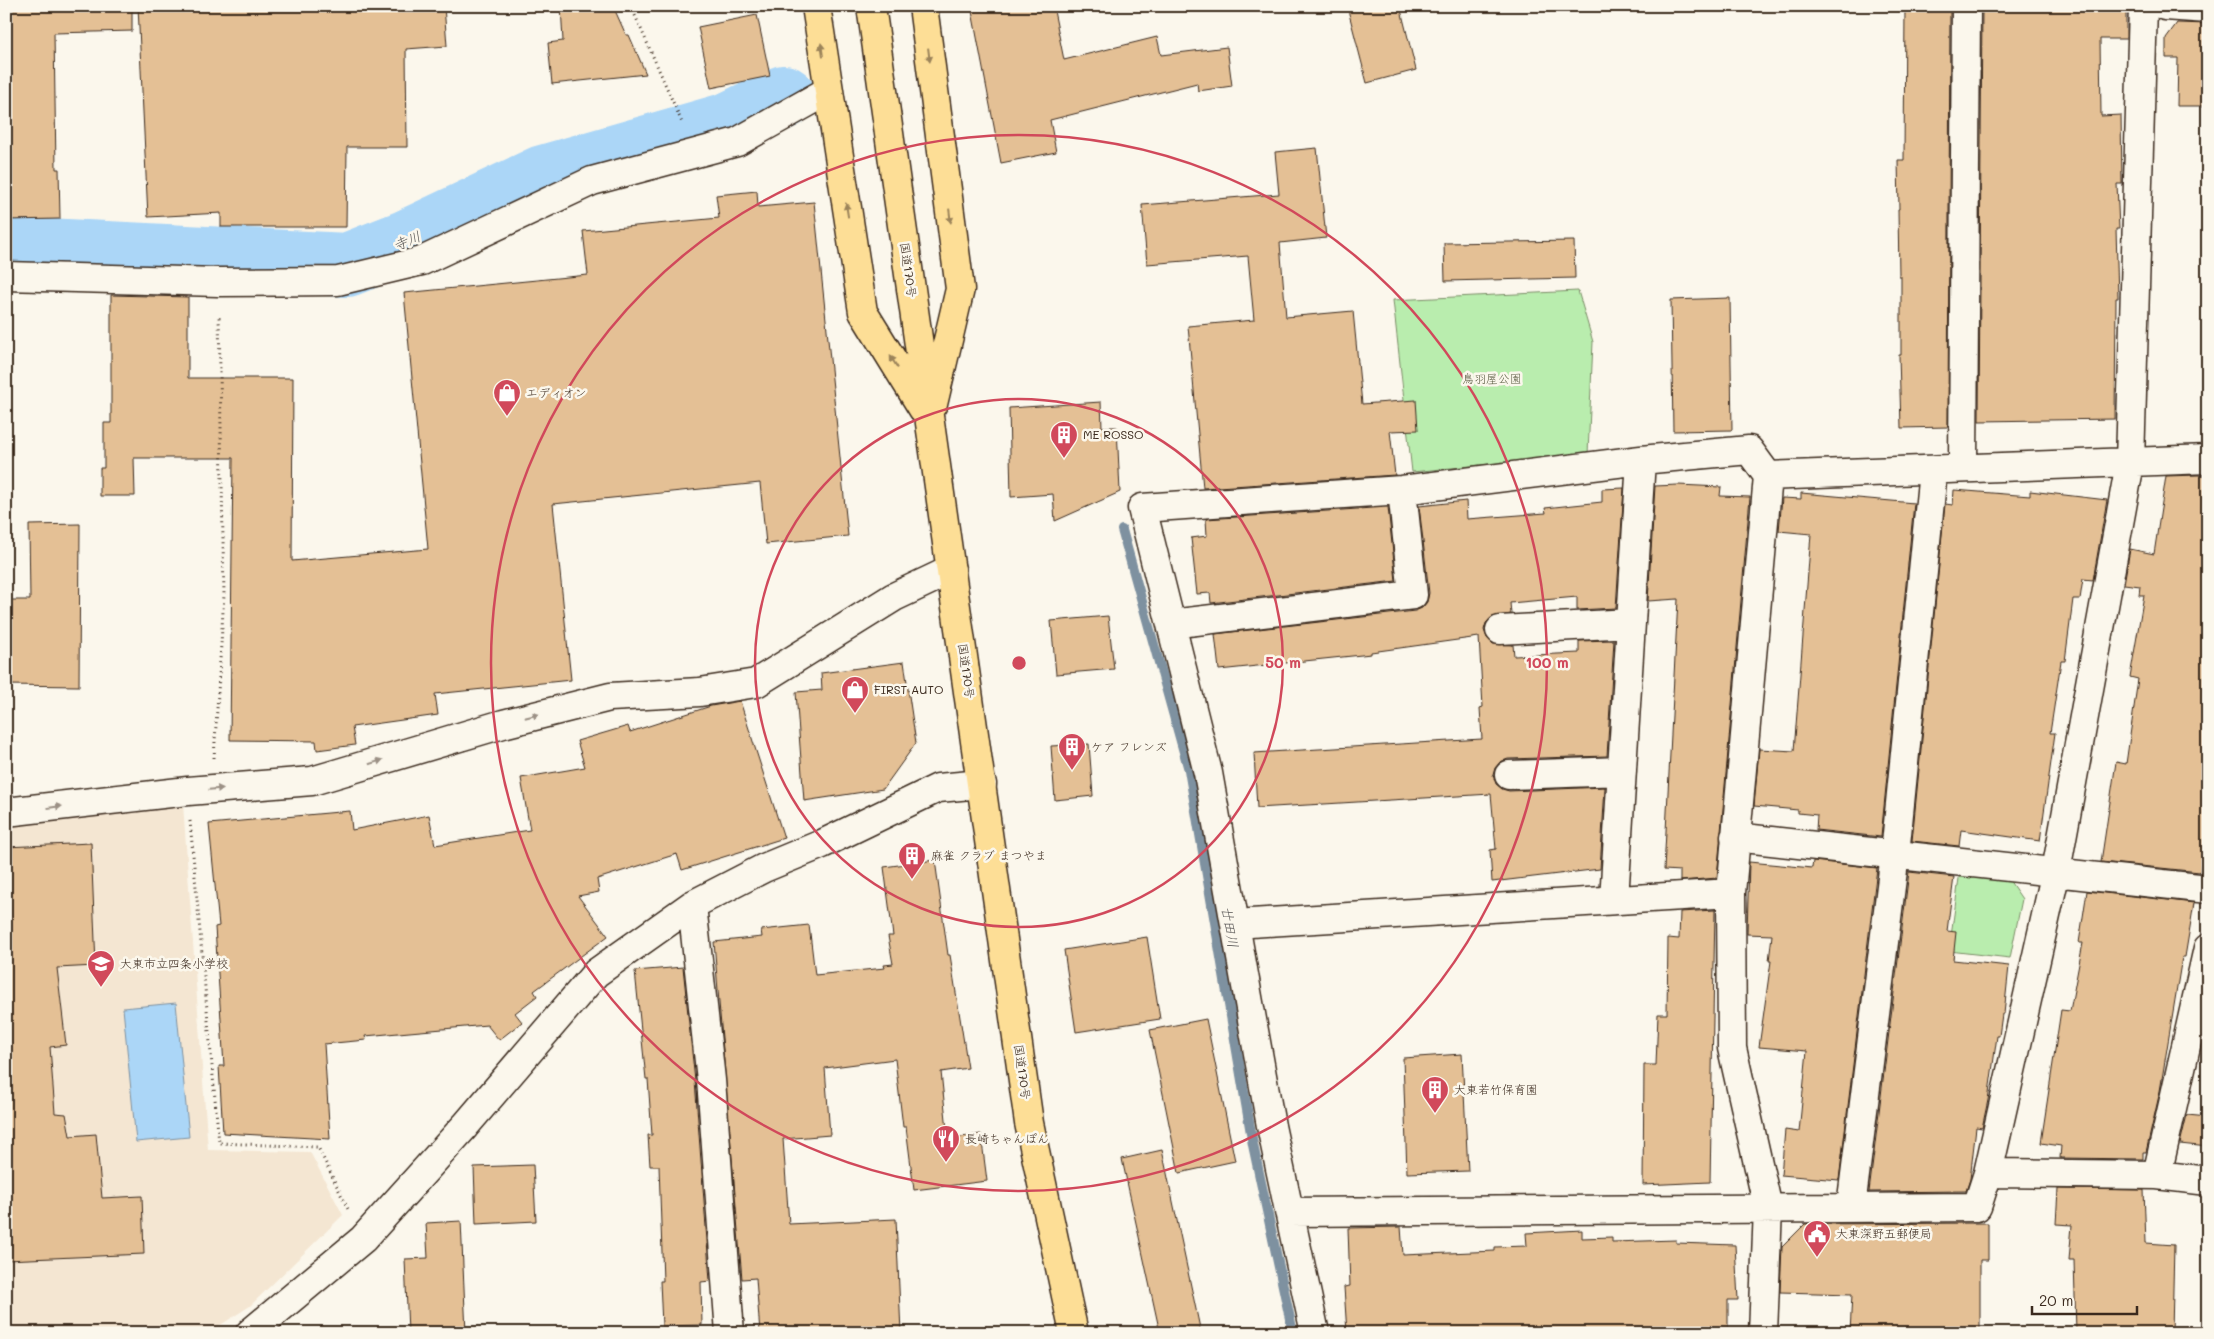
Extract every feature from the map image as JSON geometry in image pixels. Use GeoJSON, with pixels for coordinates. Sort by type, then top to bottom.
{"type":"FeatureCollection","features":[{"type":"Feature","properties":{"kind":"highway"},"geometry":{"type":"LineString","coordinates":[[816,6],[863,312],[929,418]]}},
{"type":"Feature","properties":{"kind":"highway","name":"国道170号"},"geometry":{"type":"LineString","coordinates":[[871,6],[1029,1123],[1074,1333]]}},
{"type":"Feature","properties":{"kind":"highway"},"geometry":{"type":"LineString","coordinates":[[923,6],[960,289],[929,418]]}},
{"type":"Feature","properties":{"kind":"street"},"geometry":{"type":"LineString","coordinates":[[1963,468],[1966,6]]}},
{"type":"Feature","properties":{"kind":"street"},"geometry":{"type":"LineString","coordinates":[[1289,1212],[1976,1207],[1988,1173],[2056,871],[2130,463],[2143,6]]}},
{"type":"Feature","properties":{"kind":"street"},"geometry":{"type":"LineString","coordinates":[[2165,6],[2208,9]]}},
{"type":"Feature","properties":{"kind":"street"},"geometry":{"type":"LineString","coordinates":[[6,276],[218,282],[338,281],[422,261],[592,181],[737,142],[828,91]]}},
{"type":"Feature","properties":{"kind":"street"},"geometry":{"type":"LineString","coordinates":[[1315,1333],[1271,1126],[1208,773],[1142,508],[1402,490],[1641,460],[1749,450],[1768,476],[1731,893],[1732,1048],[1768,1208],[1764,1333]]}},
{"type":"Feature","properties":{"kind":"street"},"geometry":{"type":"LineString","coordinates":[[1768,476],[2208,459]]}},
{"type":"Feature","properties":{"kind":"street"},"geometry":{"type":"LineString","coordinates":[[1614,900],[1641,460]]}},
{"type":"Feature","properties":{"kind":"street"},"geometry":{"type":"LineString","coordinates":[[1851,1207],[1895,854],[1933,471]]}},
{"type":"Feature","properties":{"kind":"street"},"geometry":{"type":"LineString","coordinates":[[1171,624],[1413,595],[1402,490]]}},
{"type":"Feature","properties":{"kind":"street"},"geometry":{"type":"LineString","coordinates":[[6,812],[200,790],[312,780],[503,724],[610,697],[700,692],[756,683],[894,597],[950,570]]}},
{"type":"Feature","properties":{"kind":"street"},"geometry":{"type":"LineString","coordinates":[[1500,630],[1631,623]]}},
{"type":"Feature","properties":{"kind":"street"},"geometry":{"type":"LineString","coordinates":[[1509,775],[1622,771]]}},
{"type":"Feature","properties":{"kind":"street"},"geometry":{"type":"LineString","coordinates":[[250,1333],[362,1238],[465,1126],[596,973],[692,905],[764,868],[822,844],[938,788],[982,784]]}},
{"type":"Feature","properties":{"kind":"street"},"geometry":{"type":"LineString","coordinates":[[1735,837],[2208,889]]}},
{"type":"Feature","properties":{"kind":"street"},"geometry":{"type":"LineString","coordinates":[[1235,924],[1731,893]]}},
{"type":"Feature","properties":{"kind":"street"},"geometry":{"type":"LineString","coordinates":[[692,905],[711,1080],[730,1333]]}},
{"type":"Feature","properties":{"kind":"street"},"geometry":{"type":"LineString","coordinates":[[2157,1175],[2208,948]]}},
{"type":"Feature","properties":{"kind":"street"},"geometry":{"type":"LineString","coordinates":[[1988,1173],[2157,1175],[2208,1180]]}},
{"type":"Feature","properties":{"kind":"path"},"geometry":{"type":"LineString","coordinates":[[631,6],[696,154]]}},
{"type":"Feature","properties":{"kind":"path"},"geometry":{"type":"LineString","coordinates":[[218,282],[224,595],[200,790],[219,1144],[318,1146],[362,1238]]}},
{"type":"Feature","properties":{"kind":"shaded area","name":"大東市立四条小学校"},"geometry":{"type":"Polygon","coordinates":[[[183,804],[208,1150],[310,1152],[343,1215],[250,1306],[208,1333],[6,1333],[6,825],[183,804]]]}},
{"type":"Feature","properties":{"kind":"green space","name":"鳥羽屋公園"},"geometry":{"type":"Polygon","coordinates":[[[1578,291],[1593,342],[1588,454],[1412,472],[1393,300],[1578,291]]]}},
{"type":"Feature","properties":{"kind":"green space"},"geometry":{"type":"Polygon","coordinates":[[[1960,871],[2007,877],[2022,899],[2010,958],[1949,951],[1960,871]]]}},
{"type":"Feature","properties":{"kind":"water"},"geometry":{"type":"Polygon","coordinates":[[[176,1003],[189,1137],[136,1142],[123,1008],[176,1003]]]}},
{"type":"Feature","properties":{"kind":"building"},"geometry":{"type":"Polygon","coordinates":[[[6,6],[132,6],[132,31],[54,33],[56,169],[59,169],[60,219],[6,220],[6,6]]]}},
{"type":"Feature","properties":{"kind":"building"},"geometry":{"type":"Polygon","coordinates":[[[138,6],[444,6],[447,46],[406,49],[407,147],[347,147],[346,227],[221,227],[221,213],[148,217],[138,6]]]}},
{"type":"Feature","properties":{"kind":"building"},"geometry":{"type":"Polygon","coordinates":[[[561,6],[613,6],[626,35],[629,35],[646,74],[552,84],[548,43],[563,41],[561,6]]]}},
{"type":"Feature","properties":{"kind":"building"},"geometry":{"type":"Polygon","coordinates":[[[971,6],[1053,6],[1064,60],[1157,37],[1161,55],[1227,47],[1232,86],[1198,91],[1197,83],[1050,120],[1056,152],[1001,163],[971,6]]]}},
{"type":"Feature","properties":{"kind":"building"},"geometry":{"type":"Polygon","coordinates":[[[1347,6],[1400,6],[1416,70],[1367,83],[1347,6]]]}},
{"type":"Feature","properties":{"kind":"building"},"geometry":{"type":"Polygon","coordinates":[[[1905,6],[1950,7],[1948,427],[1901,428],[1899,355],[1901,355],[1901,276],[1899,276],[1898,160],[1904,160],[1905,6]]]}},
{"type":"Feature","properties":{"kind":"building"},"geometry":{"type":"Polygon","coordinates":[[[2126,6],[2126,39],[2100,39],[2101,116],[2121,115],[2122,184],[2117,184],[2119,229],[2116,229],[2118,298],[2116,298],[2115,419],[1979,421],[1982,7],[2126,6]]]}},
{"type":"Feature","properties":{"kind":"building"},"geometry":{"type":"Polygon","coordinates":[[[757,15],[770,76],[711,88],[698,27],[757,15]]]}},
{"type":"Feature","properties":{"kind":"building"},"geometry":{"type":"Polygon","coordinates":[[[2177,23],[2208,24],[2208,106],[2177,106],[2178,58],[2166,58],[2166,38],[2177,23]]]}},
{"type":"Feature","properties":{"kind":"building"},"geometry":{"type":"Polygon","coordinates":[[[1317,148],[1326,238],[1280,243],[1286,317],[1353,311],[1362,404],[1416,400],[1418,430],[1390,431],[1395,475],[1203,488],[1188,326],[1254,320],[1248,256],[1147,264],[1142,205],[1279,194],[1275,152],[1317,148]]]}},
{"type":"Feature","properties":{"kind":"building"},"geometry":{"type":"Polygon","coordinates":[[[757,191],[758,207],[814,202],[848,536],[766,544],[760,483],[553,504],[571,680],[435,694],[438,715],[352,727],[355,745],[317,750],[316,741],[230,740],[233,458],[134,458],[135,496],[100,496],[100,468],[104,468],[104,423],[111,423],[111,295],[188,297],[188,378],[293,378],[292,561],[428,549],[404,293],[588,275],[583,231],[719,218],[716,195],[757,191]]]}},
{"type":"Feature","properties":{"kind":"building"},"geometry":{"type":"Polygon","coordinates":[[[1574,241],[1575,278],[1445,281],[1444,243],[1574,241]]]}},
{"type":"Feature","properties":{"kind":"building"},"geometry":{"type":"Polygon","coordinates":[[[1730,298],[1732,430],[1673,431],[1671,300],[1730,298]]]}},
{"type":"Feature","properties":{"kind":"building","name":"ME ROSSO"},"geometry":{"type":"Polygon","coordinates":[[[1101,402],[1102,427],[1117,427],[1120,492],[1055,521],[1053,494],[1011,497],[1009,408],[1101,402]]]}},
{"type":"Feature","properties":{"kind":"building"},"geometry":{"type":"Polygon","coordinates":[[[2166,476],[2208,476],[2208,855],[2203,854],[2200,872],[2101,862],[2116,762],[2126,764],[2138,679],[2130,677],[2144,595],[2139,595],[2140,586],[2124,584],[2130,549],[2154,554],[2166,476]]]}},
{"type":"Feature","properties":{"kind":"building"},"geometry":{"type":"Polygon","coordinates":[[[1655,486],[1721,487],[1720,496],[1750,497],[1717,878],[1680,881],[1680,871],[1664,870],[1678,599],[1648,601],[1655,486]]]}},
{"type":"Feature","properties":{"kind":"building"},"geometry":{"type":"Polygon","coordinates":[[[1624,488],[1616,608],[1577,610],[1577,597],[1510,603],[1511,614],[1492,617],[1486,623],[1484,630],[1487,638],[1493,644],[1513,645],[1514,656],[1579,653],[1579,641],[1614,640],[1607,756],[1508,759],[1500,762],[1495,768],[1493,775],[1496,784],[1502,789],[1509,791],[1605,787],[1600,869],[1492,882],[1490,850],[1496,849],[1491,794],[1257,808],[1254,753],[1482,739],[1480,708],[1483,707],[1479,637],[1371,652],[1371,654],[1219,670],[1215,634],[1415,611],[1422,608],[1427,602],[1429,593],[1419,506],[1466,501],[1467,519],[1546,513],[1545,508],[1602,502],[1602,489],[1624,488]]]}},
{"type":"Feature","properties":{"kind":"building"},"geometry":{"type":"Polygon","coordinates":[[[1954,490],[2030,496],[2030,491],[2107,500],[2093,580],[2083,579],[2080,599],[2073,599],[2065,661],[2061,661],[2050,733],[2055,733],[2040,841],[1961,830],[1959,846],[1912,841],[1945,504],[1953,505],[1954,490]]]}},
{"type":"Feature","properties":{"kind":"building"},"geometry":{"type":"Polygon","coordinates":[[[1801,493],[1914,503],[1881,837],[1816,830],[1817,815],[1798,813],[1798,810],[1754,806],[1759,749],[1794,751],[1811,534],[1779,531],[1782,498],[1801,499],[1801,493]]]}},
{"type":"Feature","properties":{"kind":"building"},"geometry":{"type":"Polygon","coordinates":[[[1388,507],[1396,581],[1211,603],[1210,593],[1197,594],[1191,538],[1207,536],[1206,519],[1388,507]]]}},
{"type":"Feature","properties":{"kind":"building"},"geometry":{"type":"Polygon","coordinates":[[[80,524],[79,686],[6,685],[6,600],[30,600],[29,525],[80,524]]]}},
{"type":"Feature","properties":{"kind":"building"},"geometry":{"type":"Polygon","coordinates":[[[1108,616],[1114,669],[1056,674],[1051,621],[1108,616]]]}},
{"type":"Feature","properties":{"kind":"building","name":"FIRST AUTO"},"geometry":{"type":"Polygon","coordinates":[[[904,662],[916,743],[883,789],[804,801],[796,692],[822,690],[821,673],[904,662]]]}},
{"type":"Feature","properties":{"kind":"building"},"geometry":{"type":"Polygon","coordinates":[[[740,701],[784,838],[682,870],[677,854],[597,879],[599,892],[578,896],[608,936],[534,991],[537,996],[515,1013],[522,1022],[499,1040],[487,1025],[365,1036],[366,1040],[324,1044],[330,1139],[223,1133],[219,1066],[224,1066],[215,927],[219,926],[209,824],[350,811],[352,830],[429,815],[435,845],[530,830],[521,778],[585,767],[577,741],[628,726],[630,732],[711,706],[740,701]]]}},
{"type":"Feature","properties":{"kind":"building","name":"ケア フレンズ"},"geometry":{"type":"Polygon","coordinates":[[[1089,744],[1093,796],[1055,800],[1051,746],[1089,744]]]}},
{"type":"Feature","properties":{"kind":"building"},"geometry":{"type":"Polygon","coordinates":[[[91,843],[96,966],[57,968],[66,1045],[50,1047],[55,1113],[66,1114],[70,1136],[96,1134],[102,1198],[142,1196],[144,1254],[6,1260],[6,847],[91,843]]]}},
{"type":"Feature","properties":{"kind":"building"},"geometry":{"type":"Polygon","coordinates":[[[935,860],[948,955],[950,955],[968,1068],[941,1072],[948,1139],[981,1134],[987,1181],[914,1190],[906,1127],[903,1127],[895,1059],[825,1068],[830,1135],[783,1139],[789,1224],[896,1219],[901,1333],[760,1333],[756,1278],[742,1279],[714,942],[762,937],[761,930],[809,925],[815,975],[885,968],[884,965],[893,964],[888,936],[893,936],[884,867],[935,860]]]}},
{"type":"Feature","properties":{"kind":"building"},"geometry":{"type":"Polygon","coordinates":[[[1813,861],[1877,868],[1839,1180],[1781,1175],[1785,1130],[1799,1132],[1807,1051],[1759,1047],[1771,961],[1769,961],[1772,935],[1747,934],[1749,862],[1812,868],[1813,861]]]}},
{"type":"Feature","properties":{"kind":"building"},"geometry":{"type":"Polygon","coordinates":[[[1909,872],[1954,877],[1947,931],[1956,932],[1953,960],[2009,966],[2004,1014],[2002,1014],[1999,1036],[1997,1036],[1988,1100],[1982,1128],[1976,1127],[1970,1179],[1966,1191],[1869,1192],[1909,872]]]}},
{"type":"Feature","properties":{"kind":"building"},"geometry":{"type":"Polygon","coordinates":[[[2087,891],[2194,903],[2185,957],[2182,957],[2160,1091],[2146,1152],[2143,1152],[2143,1159],[2060,1158],[2061,1146],[2041,1143],[2061,1010],[2070,1011],[2083,943],[2079,943],[2087,891]]]}},
{"type":"Feature","properties":{"kind":"building"},"geometry":{"type":"Polygon","coordinates":[[[1715,910],[1710,1182],[1643,1185],[1644,1065],[1656,1065],[1658,1014],[1667,1014],[1668,938],[1679,939],[1680,912],[1715,910]]]}},
{"type":"Feature","properties":{"kind":"building"},"geometry":{"type":"Polygon","coordinates":[[[1147,937],[1160,1019],[1076,1032],[1064,950],[1147,937]]]}},
{"type":"Feature","properties":{"kind":"building"},"geometry":{"type":"Polygon","coordinates":[[[683,967],[695,1081],[710,1281],[701,1282],[702,1325],[662,1326],[660,1281],[663,1281],[659,1166],[650,1166],[648,1135],[652,1135],[648,1079],[646,1079],[635,971],[683,967]]]}},
{"type":"Feature","properties":{"kind":"building"},"geometry":{"type":"Polygon","coordinates":[[[1206,1019],[1235,1161],[1179,1173],[1150,1030],[1206,1019]]]}},
{"type":"Feature","properties":{"kind":"building","name":"大東若竹保育園"},"geometry":{"type":"Polygon","coordinates":[[[1462,1054],[1468,1171],[1407,1173],[1403,1058],[1462,1054]]]}},
{"type":"Feature","properties":{"kind":"building"},"geometry":{"type":"Polygon","coordinates":[[[2187,1115],[2208,1117],[2208,1147],[2180,1144],[2187,1115]]]}},
{"type":"Feature","properties":{"kind":"building"},"geometry":{"type":"Polygon","coordinates":[[[1162,1150],[1201,1333],[1160,1333],[1122,1159],[1162,1150]]]}},
{"type":"Feature","properties":{"kind":"building"},"geometry":{"type":"Polygon","coordinates":[[[533,1165],[536,1221],[476,1224],[474,1167],[533,1165]]]}},
{"type":"Feature","properties":{"kind":"building"},"geometry":{"type":"Polygon","coordinates":[[[2058,1189],[2144,1190],[2146,1243],[2174,1245],[2172,1333],[2076,1333],[2074,1260],[2069,1260],[2072,1225],[2056,1224],[2058,1189]]]}},
{"type":"Feature","properties":{"kind":"building"},"geometry":{"type":"Polygon","coordinates":[[[461,1221],[466,1333],[408,1333],[405,1259],[428,1258],[426,1223],[461,1221]]]}},
{"type":"Feature","properties":{"kind":"building"},"geometry":{"type":"Polygon","coordinates":[[[1988,1223],[1988,1260],[1980,1260],[1980,1333],[1850,1333],[1852,1294],[1780,1292],[1782,1247],[1805,1224],[1988,1223]]]}},
{"type":"Feature","properties":{"kind":"building"},"geometry":{"type":"Polygon","coordinates":[[[1401,1227],[1403,1255],[1495,1251],[1495,1247],[1527,1246],[1526,1233],[1582,1230],[1582,1238],[1612,1237],[1612,1242],[1676,1240],[1676,1243],[1735,1245],[1738,1300],[1728,1300],[1728,1333],[1347,1333],[1344,1287],[1350,1286],[1348,1228],[1401,1227]]]}},
{"type":"Feature","properties":{"kind":"waterway","name":"寺川"},"geometry":{"type":"LineString","coordinates":[[6,248],[347,265],[408,241],[543,177],[729,124],[784,97]]}},
{"type":"Feature","properties":{"kind":"waterway","name":"廿田川"},"geometry":{"type":"LineString","coordinates":[[1122,530],[1189,770],[1253,1145],[1293,1333]]}},
{"type":"Feature","properties":{"kind":"place","name":"エディオン"},"geometry":{"type":"Point","coordinates":[507,417]}},
{"type":"Feature","properties":{"kind":"place","name":"ME ROSSO"},"geometry":{"type":"Point","coordinates":[1064,459]}},
{"type":"Feature","properties":{"kind":"place","name":"FIRST AUTO"},"geometry":{"type":"Point","coordinates":[855,714]}},
{"type":"Feature","properties":{"kind":"place","name":"ケア フレンズ"},"geometry":{"type":"Point","coordinates":[1072,771]}},
{"type":"Feature","properties":{"kind":"place","name":"麻雀 クラブ まつやま"},"geometry":{"type":"Point","coordinates":[912,880]}},
{"type":"Feature","properties":{"kind":"place","name":"大東市立四条小学校"},"geometry":{"type":"Point","coordinates":[101,988]}},
{"type":"Feature","properties":{"kind":"place","name":"大東若竹保育園"},"geometry":{"type":"Point","coordinates":[1435,1114]}},
{"type":"Feature","properties":{"kind":"place","name":"長崎ちゃんぽん"},"geometry":{"type":"Point","coordinates":[946,1163]}},
{"type":"Feature","properties":{"kind":"place","name":"大東深野五郵便局"},"geometry":{"type":"Point","coordinates":[1817,1258]}}]}
